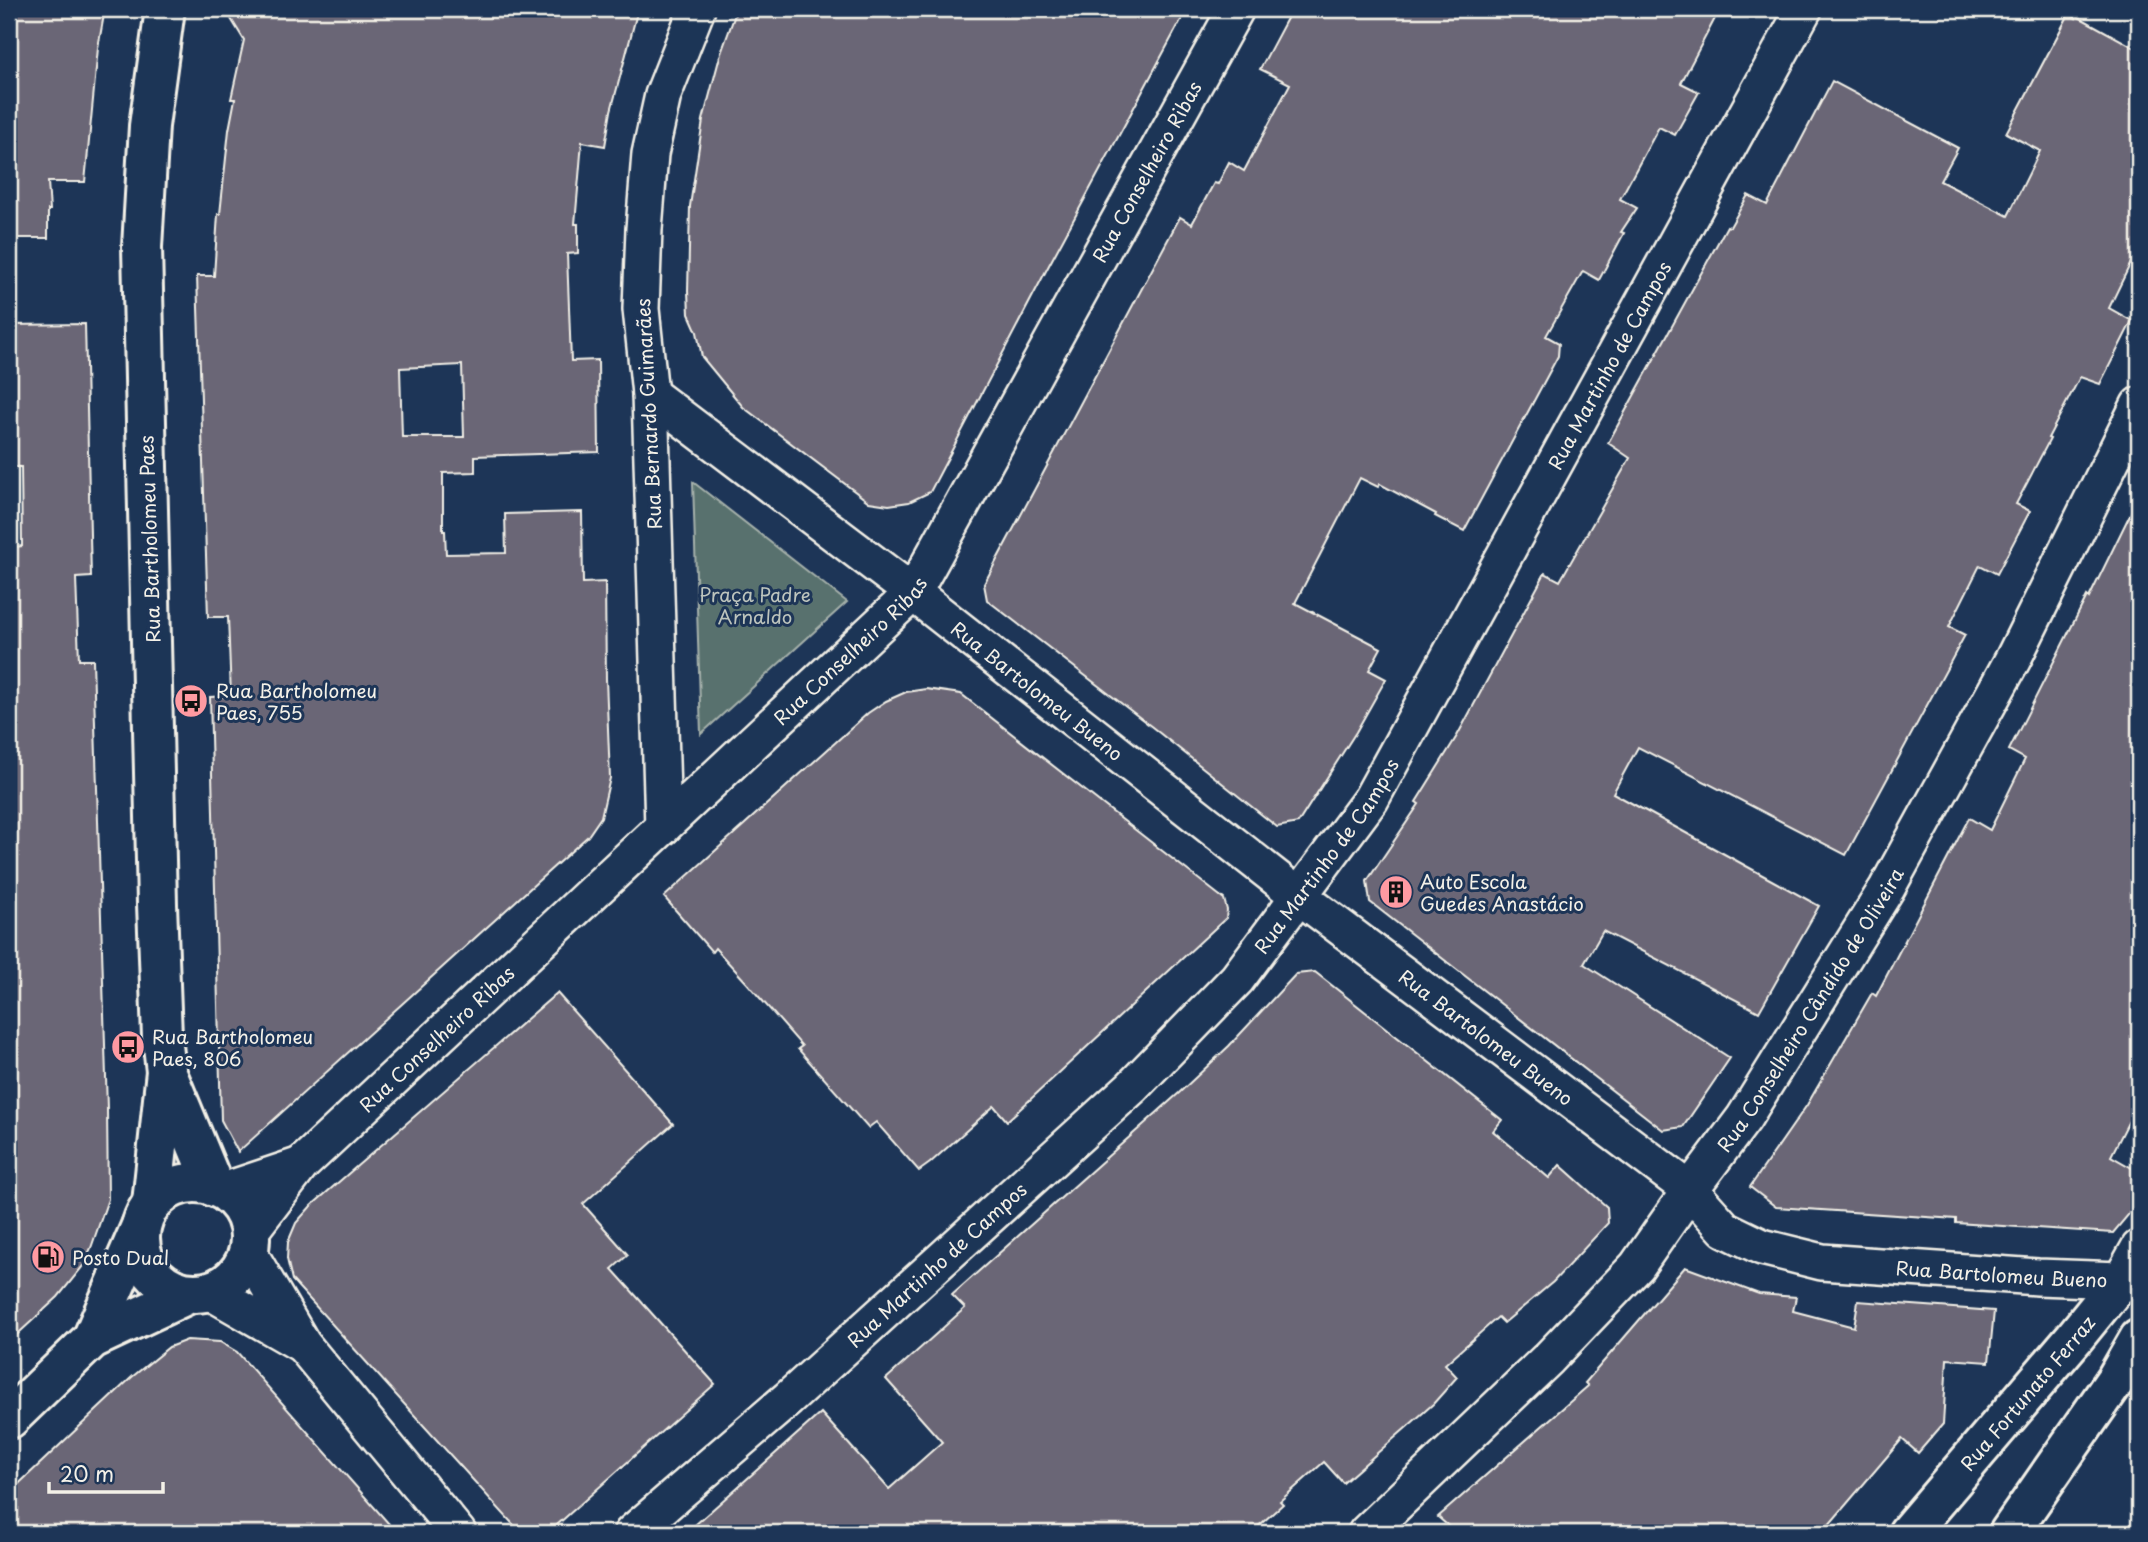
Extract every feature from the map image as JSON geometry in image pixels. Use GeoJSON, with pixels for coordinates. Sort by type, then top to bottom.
{"type":"FeatureCollection","features":[{"type":"Feature","properties":{"kind":"street","name":"Rua Bartholomeu Paes"},"geometry":{"type":"LineString","coordinates":[[147,1214],[166,1070],[162,1037],[157,904],[142,247],[149,126],[165,9]]}},
{"type":"Feature","properties":{"kind":"street","name":"Rua Bernardo Guimarães"},"geometry":{"type":"LineString","coordinates":[[663,827],[650,394],[641,309],[644,229],[650,154],[663,95],[697,9]]}},
{"type":"Feature","properties":{"kind":"street","name":"Rua Conselheiro Ribas"},"geometry":{"type":"LineString","coordinates":[[249,1242],[301,1165],[913,593],[1236,9]]}},
{"type":"Feature","properties":{"kind":"street","name":"Rua Martinho de Campos"},"geometry":{"type":"LineString","coordinates":[[632,1533],[788,1399],[1132,1087],[1237,979],[1371,799],[1804,9]]}},
{"type":"Feature","properties":{"kind":"street"},"geometry":{"type":"LineString","coordinates":[[650,394],[913,593]]}},
{"type":"Feature","properties":{"kind":"street","name":"Rua Conselheiro Cândido de Oliveira"},"geometry":{"type":"LineString","coordinates":[[1366,1533],[1549,1358],[1637,1266],[1744,1118],[1887,888],[2013,659],[2139,405]]}},
{"type":"Feature","properties":{"kind":"street","name":"Rua Bartolomeu Bueno"},"geometry":{"type":"LineString","coordinates":[[913,593],[1299,896],[1690,1190],[1725,1228],[1762,1247],[1822,1262],[2038,1277],[2133,1270]]}},
{"type":"Feature","properties":{"kind":"street","name":"Rua Bartholomeu Paes"},"geometry":{"type":"LineString","coordinates":[[166,1070],[218,1189]]}},
{"type":"Feature","properties":{"kind":"street","name":"Rua Conselheiro Ribas"},"geometry":{"type":"LineString","coordinates":[[218,1189],[301,1165]]}},
{"type":"Feature","properties":{"kind":"street"},"geometry":{"type":"LineString","coordinates":[[92,1339],[147,1214],[163,1192],[192,1183],[218,1189],[236,1202],[245,1217],[249,1242],[303,1345],[458,1533]]}},
{"type":"Feature","properties":{"kind":"street"},"geometry":{"type":"LineString","coordinates":[[147,1214],[140,1245],[145,1263],[156,1278],[172,1289],[200,1292],[303,1345]]}},
{"type":"Feature","properties":{"kind":"street"},"geometry":{"type":"LineString","coordinates":[[9,1419],[92,1339],[200,1292],[223,1285],[243,1263],[249,1242]]}},
{"type":"Feature","properties":{"kind":"street","name":"Rua Fortunato Ferraz"},"geometry":{"type":"LineString","coordinates":[[1908,1533],[2133,1270]]}},
{"type":"Feature","properties":{"kind":"street"},"geometry":{"type":"LineString","coordinates":[[2009,1533],[2116,1378],[2139,1339]]}},
{"type":"Feature","properties":{"kind":"green space","name":"Praça Padre Arnaldo"},"geometry":{"type":"Polygon","coordinates":[[[693,482],[847,602],[701,734],[693,482]]]}},
{"type":"Feature","properties":{"kind":"building"},"geometry":{"type":"Polygon","coordinates":[[[9,9],[105,9],[98,48],[85,182],[48,182],[48,238],[9,238],[9,9]]]}},
{"type":"Feature","properties":{"kind":"building"},"geometry":{"type":"Polygon","coordinates":[[[225,9],[638,9],[611,111],[605,146],[582,142],[575,224],[578,224],[578,253],[567,254],[571,361],[598,360],[599,452],[475,456],[475,472],[443,473],[443,531],[446,554],[506,553],[505,514],[582,512],[583,583],[605,582],[610,778],[601,817],[588,836],[238,1152],[221,1120],[210,697],[231,696],[228,617],[208,617],[197,276],[214,276],[218,214],[235,99],[231,99],[244,40],[225,9]],[[462,365],[400,368],[402,437],[464,437],[462,365]]]}},
{"type":"Feature","properties":{"kind":"building"},"geometry":{"type":"Polygon","coordinates":[[[737,9],[1187,9],[930,492],[909,502],[889,505],[869,502],[743,407],[702,357],[697,332],[689,314],[690,206],[703,120],[720,56],[737,9]]]}},
{"type":"Feature","properties":{"kind":"building"},"geometry":{"type":"Polygon","coordinates":[[[1292,9],[1720,9],[1681,83],[1699,92],[1675,135],[1659,127],[1620,199],[1637,208],[1621,232],[1624,233],[1599,280],[1583,271],[1546,336],[1559,343],[1558,356],[1464,531],[1380,484],[1378,487],[1360,478],[1295,603],[1381,648],[1369,670],[1386,679],[1298,823],[1277,827],[987,600],[984,584],[1180,217],[1192,224],[1214,183],[1218,184],[1229,162],[1244,171],[1290,84],[1260,69],[1292,9]]]}},
{"type":"Feature","properties":{"kind":"building"},"geometry":{"type":"Polygon","coordinates":[[[2069,14],[2139,50],[2139,246],[2109,308],[2132,321],[2100,384],[2080,377],[2016,504],[2030,511],[1997,574],[1980,565],[1949,627],[1965,635],[1846,855],[1638,747],[1613,793],[1819,906],[1759,1012],[1603,931],[1584,964],[1730,1058],[1683,1127],[1663,1130],[1370,902],[1367,881],[1419,804],[1416,802],[1457,736],[1545,573],[1560,581],[1630,458],[1608,443],[1727,226],[1730,227],[1748,195],[1767,205],[1832,81],[1958,148],[1940,181],[2008,216],[2040,151],[2006,133],[2069,14]]]}},
{"type":"Feature","properties":{"kind":"building"},"geometry":{"type":"Polygon","coordinates":[[[85,324],[91,577],[76,578],[79,660],[93,660],[108,1199],[83,1266],[58,1297],[9,1342],[9,553],[14,553],[14,547],[22,546],[21,467],[9,467],[9,325],[85,324]]]}},
{"type":"Feature","properties":{"kind":"building"},"geometry":{"type":"Polygon","coordinates":[[[2139,496],[2139,1101],[2111,1156],[2139,1172],[2139,1202],[2113,1233],[1956,1223],[1956,1219],[1776,1207],[1750,1187],[1807,1105],[1872,993],[1876,996],[1969,818],[1990,830],[2025,759],[2009,750],[2139,496]]]}},
{"type":"Feature","properties":{"kind":"building"},"geometry":{"type":"Polygon","coordinates":[[[926,689],[961,694],[1224,899],[1227,910],[1226,918],[1007,1121],[994,1106],[919,1171],[876,1122],[868,1128],[798,1049],[802,1046],[747,983],[715,948],[712,952],[664,897],[868,713],[906,692],[926,689]]]}},
{"type":"Feature","properties":{"kind":"building"},"geometry":{"type":"Polygon","coordinates":[[[1315,972],[1502,1120],[1493,1131],[1549,1178],[1560,1165],[1607,1207],[1608,1223],[1553,1282],[1504,1323],[1498,1317],[1445,1364],[1457,1377],[1433,1404],[1343,1483],[1324,1462],[1280,1501],[1283,1504],[1251,1533],[686,1533],[821,1413],[889,1489],[942,1442],[886,1379],[965,1308],[952,1295],[1179,1093],[1229,1046],[1296,974],[1315,972]]]}},
{"type":"Feature","properties":{"kind":"building"},"geometry":{"type":"Polygon","coordinates":[[[557,993],[673,1124],[583,1204],[628,1255],[612,1269],[715,1384],[548,1533],[521,1533],[292,1280],[287,1259],[288,1242],[296,1223],[311,1206],[557,993]]]}},
{"type":"Feature","properties":{"kind":"building"},"geometry":{"type":"Polygon","coordinates":[[[1685,1267],[1759,1294],[1796,1297],[1793,1311],[1854,1327],[1858,1301],[1994,1311],[1989,1362],[1947,1359],[1943,1424],[1918,1453],[1902,1439],[1822,1533],[1456,1533],[1438,1517],[1588,1386],[1585,1383],[1685,1267]]]}},
{"type":"Feature","properties":{"kind":"building"},"geometry":{"type":"Polygon","coordinates":[[[187,1340],[220,1342],[237,1352],[397,1533],[9,1533],[9,1493],[132,1377],[169,1347],[187,1340]]]}},
{"type":"Feature","properties":{"kind":"place","name":"Rua Bartholomeu Paes, 755"},"geometry":{"type":"Point","coordinates":[191,701]}},
{"type":"Feature","properties":{"kind":"place","name":"Auto Escola Guedes Anastácio"},"geometry":{"type":"Point","coordinates":[1396,892]}},
{"type":"Feature","properties":{"kind":"place","name":"Rua Bartholomeu Paes, 806"},"geometry":{"type":"Point","coordinates":[128,1047]}},
{"type":"Feature","properties":{"kind":"place","name":"Posto Dual"},"geometry":{"type":"Point","coordinates":[48,1257]}}]}
